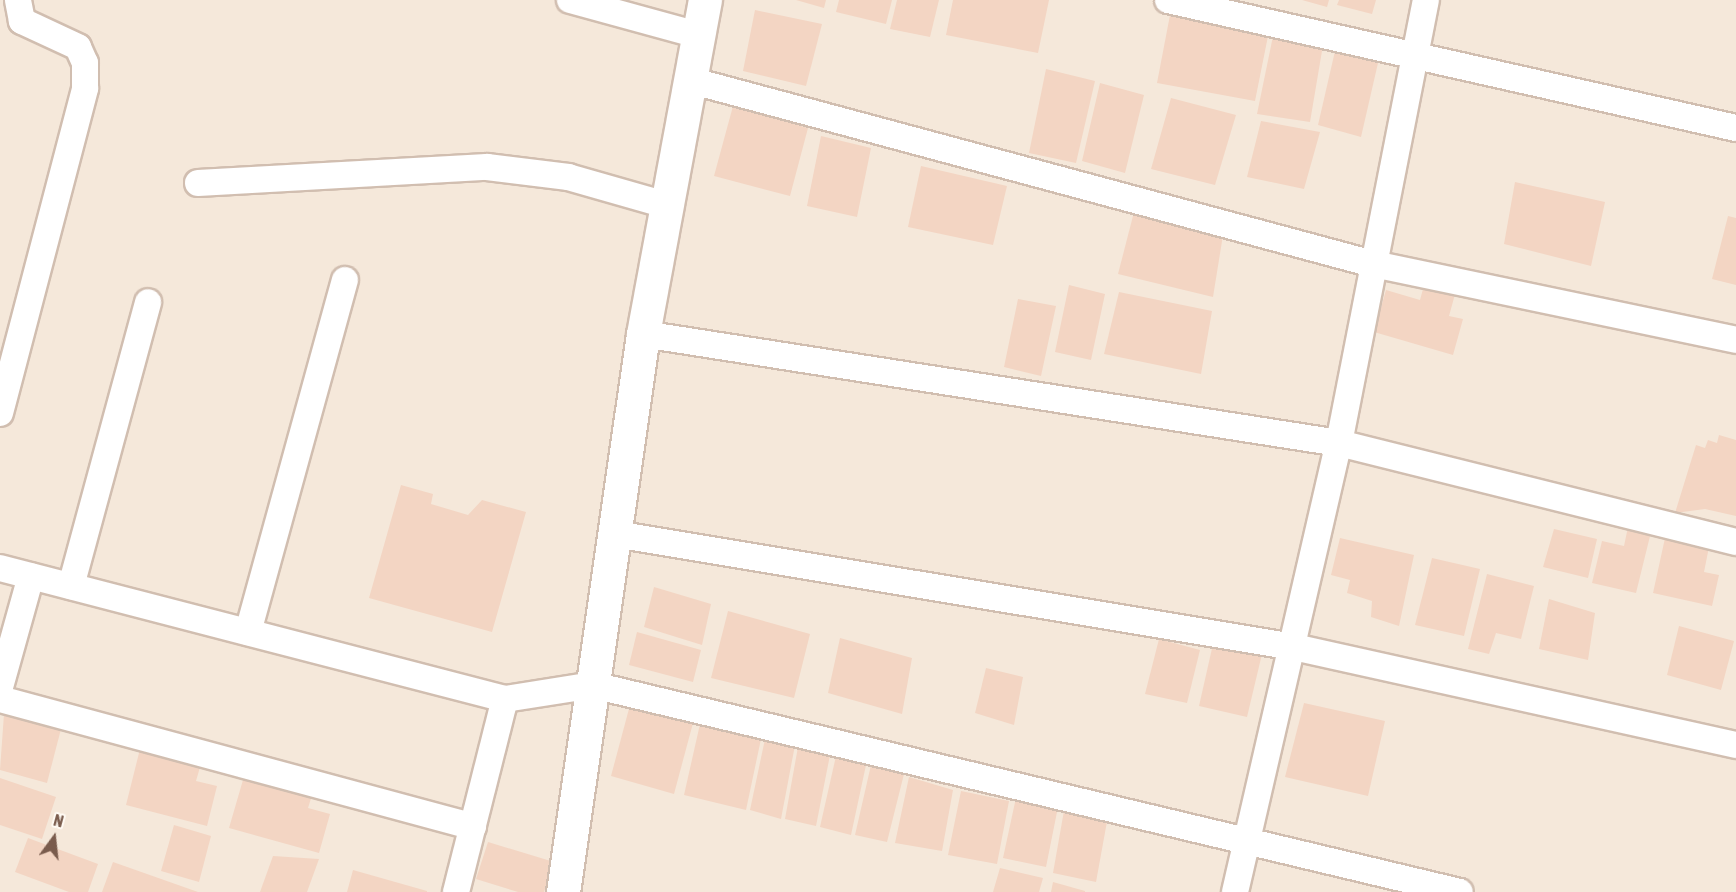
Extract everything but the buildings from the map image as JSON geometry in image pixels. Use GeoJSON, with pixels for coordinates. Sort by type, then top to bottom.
{"type":"FeatureCollection","features":[{"type":"Feature","properties":{"kind":"street"},"geometry":{"type":"LineString","coordinates":[[0,412],[85,88],[85,63],[78,47],[22,21],[18,0]]}},
{"type":"Feature","properties":{"kind":"street"},"geometry":{"type":"LineString","coordinates":[[570,0],[699,35]]}},
{"type":"Feature","properties":{"kind":"street"},"geometry":{"type":"LineString","coordinates":[[563,892],[643,334],[666,205],[693,81],[705,0]]}},
{"type":"Feature","properties":{"kind":"street"},"geometry":{"type":"LineString","coordinates":[[1168,0],[1736,128]]}},
{"type":"Feature","properties":{"kind":"street"},"geometry":{"type":"LineString","coordinates":[[1235,892],[1245,838],[1294,647],[1339,444],[1411,54],[1426,0]]}},
{"type":"Feature","properties":{"kind":"street"},"geometry":{"type":"LineString","coordinates":[[693,81],[1373,264],[1736,340]]}},
{"type":"Feature","properties":{"kind":"street"},"geometry":{"type":"LineString","coordinates":[[198,183],[487,167],[568,177],[666,205]]}},
{"type":"Feature","properties":{"kind":"street"},"geometry":{"type":"LineString","coordinates":[[248,632],[345,280]]}},
{"type":"Feature","properties":{"kind":"street"},"geometry":{"type":"LineString","coordinates":[[71,586],[148,302]]}},
{"type":"Feature","properties":{"kind":"street"},"geometry":{"type":"LineString","coordinates":[[643,334],[1339,444],[1736,542]]}},
{"type":"Feature","properties":{"kind":"street"},"geometry":{"type":"LineString","coordinates":[[615,534],[1294,647],[1736,745]]}},
{"type":"Feature","properties":{"kind":"street"},"geometry":{"type":"LineString","coordinates":[[0,568],[506,699],[592,685],[1245,838],[1460,892]]}},
{"type":"Feature","properties":{"kind":"street"},"geometry":{"type":"LineString","coordinates":[[0,687],[31,576]]}},
{"type":"Feature","properties":{"kind":"street"},"geometry":{"type":"LineString","coordinates":[[0,699],[473,827]]}},
{"type":"Feature","properties":{"kind":"street"},"geometry":{"type":"LineString","coordinates":[[456,892],[506,699]]}},
{"type":"Feature","properties":{"kind":"shaded area"},"geometry":{"type":"Polygon","coordinates":[[[0,0],[1736,0],[1736,892],[0,892],[0,0]]]}}]}
